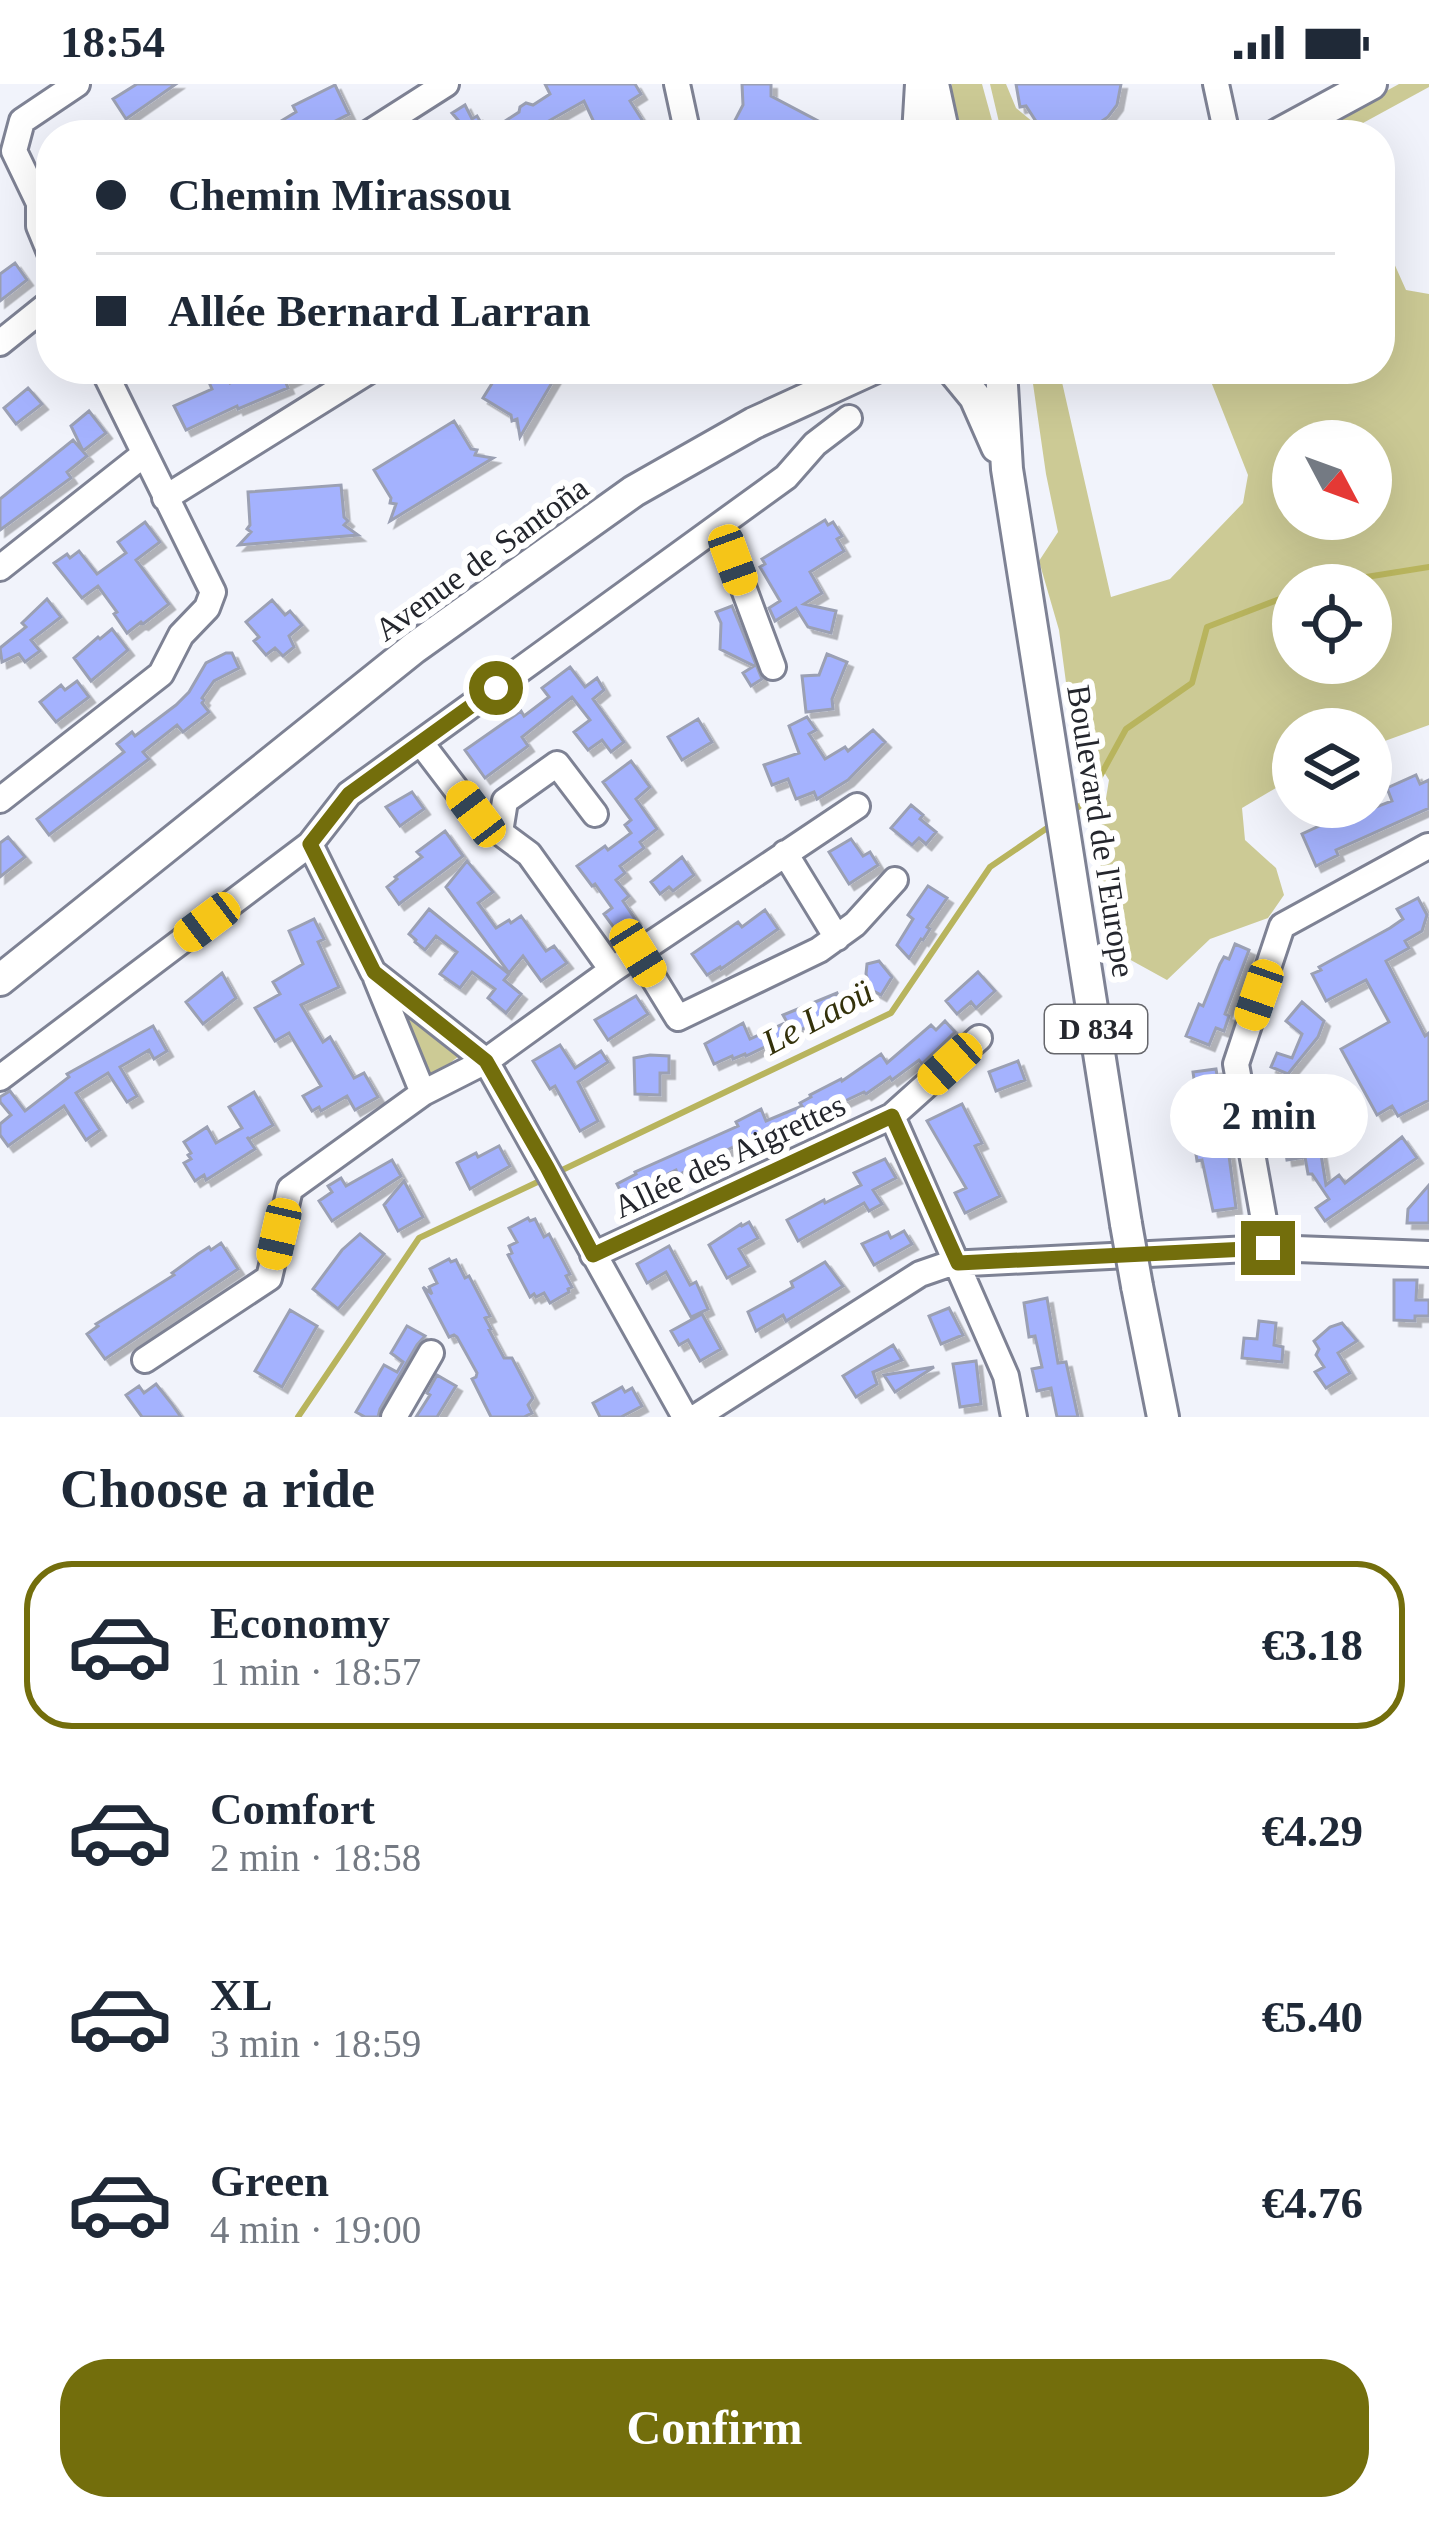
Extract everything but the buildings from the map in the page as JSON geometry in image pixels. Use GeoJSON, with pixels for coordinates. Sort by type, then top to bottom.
{"type":"FeatureCollection","features":[{"type":"Feature","properties":{"kind":"main road"},"geometry":{"type":"LineString","coordinates":[[921,84],[931,120]]}},
{"type":"Feature","properties":{"kind":"main road"},"geometry":{"type":"LineString","coordinates":[[933,84],[934,120]]}},
{"type":"Feature","properties":{"kind":"main road"},"geometry":{"type":"LineString","coordinates":[[1305,120],[1371,84]]}},
{"type":"Feature","properties":{"kind":"main road","name":"Avenue de Santoña"},"geometry":{"type":"LineString","coordinates":[[754,423],[801,384]]}},
{"type":"Feature","properties":{"kind":"main road","name":"Avenue de Santoña"},"geometry":{"type":"LineString","coordinates":[[0,980],[414,648],[616,504],[754,423],[839,384]]}},
{"type":"Feature","properties":{"kind":"main road","name":"Boulevard de l'Europe"},"geometry":{"type":"LineString","coordinates":[[964,384],[975,397],[1007,469]]}},
{"type":"Feature","properties":{"kind":"main road","name":"Boulevard de l'Europe"},"geometry":{"type":"LineString","coordinates":[[1002,384],[1007,469],[1136,1286],[1163,1417]]}},
{"type":"Feature","properties":{"kind":"main road","name":"Avenue de Santoña"},"geometry":{"type":"LineString","coordinates":[[0,1002],[264,770]]}},
{"type":"Feature","properties":{"kind":"street"},"geometry":{"type":"LineString","coordinates":[[36,197],[14,151],[22,121],[77,84]]}},
{"type":"Feature","properties":{"kind":"street"},"geometry":{"type":"LineString","coordinates":[[390,120],[446,84]]}},
{"type":"Feature","properties":{"kind":"street"},"geometry":{"type":"LineString","coordinates":[[677,84],[685,120]]}},
{"type":"Feature","properties":{"kind":"street"},"geometry":{"type":"LineString","coordinates":[[936,120],[944,84]]}},
{"type":"Feature","properties":{"kind":"street"},"geometry":{"type":"LineString","coordinates":[[1216,84],[1224,120]]}},
{"type":"Feature","properties":{"kind":"street"},"geometry":{"type":"LineString","coordinates":[[0,343],[36,314]]}},
{"type":"Feature","properties":{"kind":"street"},"geometry":{"type":"LineString","coordinates":[[0,800],[161,674],[181,635],[207,608],[213,592],[110,384]]}},
{"type":"Feature","properties":{"kind":"street"},"geometry":{"type":"LineString","coordinates":[[165,498],[349,384]]}},
{"type":"Feature","properties":{"kind":"street"},"geometry":{"type":"LineString","coordinates":[[0,1078],[310,844],[349,794],[786,477],[815,443],[849,418]]}},
{"type":"Feature","properties":{"kind":"street"},"geometry":{"type":"LineString","coordinates":[[0,568],[143,455]]}},
{"type":"Feature","properties":{"kind":"street"},"geometry":{"type":"LineString","coordinates":[[720,525],[773,667]]}},
{"type":"Feature","properties":{"kind":"street"},"geometry":{"type":"LineString","coordinates":[[421,742],[476,814],[529,854],[612,970]]}},
{"type":"Feature","properties":{"kind":"street"},"geometry":{"type":"LineString","coordinates":[[500,832],[505,801],[557,764],[595,814]]}},
{"type":"Feature","properties":{"kind":"street"},"geometry":{"type":"LineString","coordinates":[[145,1360],[269,1278],[290,1189],[423,1093],[486,1061],[612,970],[857,806]]}},
{"type":"Feature","properties":{"kind":"street"},"geometry":{"type":"LineString","coordinates":[[310,844],[374,972],[423,1093]]}},
{"type":"Feature","properties":{"kind":"street"},"geometry":{"type":"LineString","coordinates":[[1268,1248],[1236,1064],[1282,926],[1429,846]]}},
{"type":"Feature","properties":{"kind":"street"},"geometry":{"type":"LineString","coordinates":[[785,853],[837,938]]}},
{"type":"Feature","properties":{"kind":"street"},"geometry":{"type":"LineString","coordinates":[[638,953],[678,1018],[819,950],[855,924],[896,880]]}},
{"type":"Feature","properties":{"kind":"street"},"geometry":{"type":"LineString","coordinates":[[374,972],[486,1061],[685,1417]]}},
{"type":"Feature","properties":{"kind":"street","name":"Allée des Aigrettes"},"geometry":{"type":"LineString","coordinates":[[593,1255],[892,1116],[979,1037]]}},
{"type":"Feature","properties":{"kind":"street"},"geometry":{"type":"LineString","coordinates":[[1244,1117],[1331,1105]]}},
{"type":"Feature","properties":{"kind":"street","name":"Allée des Aigrettes"},"geometry":{"type":"LineString","coordinates":[[892,1116],[1006,1376],[1014,1417]]}},
{"type":"Feature","properties":{"kind":"street"},"geometry":{"type":"LineString","coordinates":[[696,1417],[920,1274],[958,1263],[1268,1248],[1429,1254]]}},
{"type":"Feature","properties":{"kind":"street"},"geometry":{"type":"LineString","coordinates":[[394,1417],[431,1353]]}},
{"type":"Feature","properties":{"kind":"shaded area"},"geometry":{"type":"Polygon","coordinates":[[[952,84],[982,84],[992,120],[951,120],[952,84]]]}},
{"type":"Feature","properties":{"kind":"shaded area"},"geometry":{"type":"Polygon","coordinates":[[[990,84],[1006,84],[1016,108],[1031,120],[998,120],[990,84]]]}},
{"type":"Feature","properties":{"kind":"shaded area"},"geometry":{"type":"Polygon","coordinates":[[[1399,84],[1429,84],[1368,120],[1333,120],[1399,84]]]}},
{"type":"Feature","properties":{"kind":"shaded area"},"geometry":{"type":"Polygon","coordinates":[[[1395,265],[1406,290],[1429,294],[1429,725],[1392,738],[1392,708],[1272,708],[1272,790],[1242,808],[1245,840],[1276,868],[1284,895],[1268,918],[1210,939],[1167,980],[1118,953],[1096,859],[1109,780],[1071,720],[1059,630],[1039,561],[1058,532],[1033,384],[1062,384],[1111,597],[1170,579],[1243,503],[1248,475],[1212,384],[1395,384],[1395,265]]]}},
{"type":"Feature","properties":{"kind":"shaded area"},"geometry":{"type":"Polygon","coordinates":[[[413,1014],[457,1049],[459,1056],[435,1075],[424,1074],[403,1022],[405,1015],[413,1014]]]}},
{"type":"Feature","properties":{"kind":"waterway","name":"Le Laoü"},"geometry":{"type":"LineString","coordinates":[[1392,573],[1429,567]]}},
{"type":"Feature","properties":{"kind":"waterway","name":"Le Laoü"},"geometry":{"type":"LineString","coordinates":[[1069,813],[1086,802],[1126,729],[1192,683],[1207,627],[1272,602]]}},
{"type":"Feature","properties":{"kind":"waterway","name":"Le Laoü"},"geometry":{"type":"LineString","coordinates":[[558,1172],[891,1013],[990,867],[1053,824]]}},
{"type":"Feature","properties":{"kind":"waterway","name":"Le Laoü"},"geometry":{"type":"LineString","coordinates":[[298,1417],[419,1238],[546,1178]]}},
{"type":"Feature","properties":{"kind":"route"},"geometry":{"type":"LineString","coordinates":[[496,688],[349,794],[310,844],[374,972],[486,1061],[593,1255],[892,1116],[958,1263],[1268,1248]]}}]}
